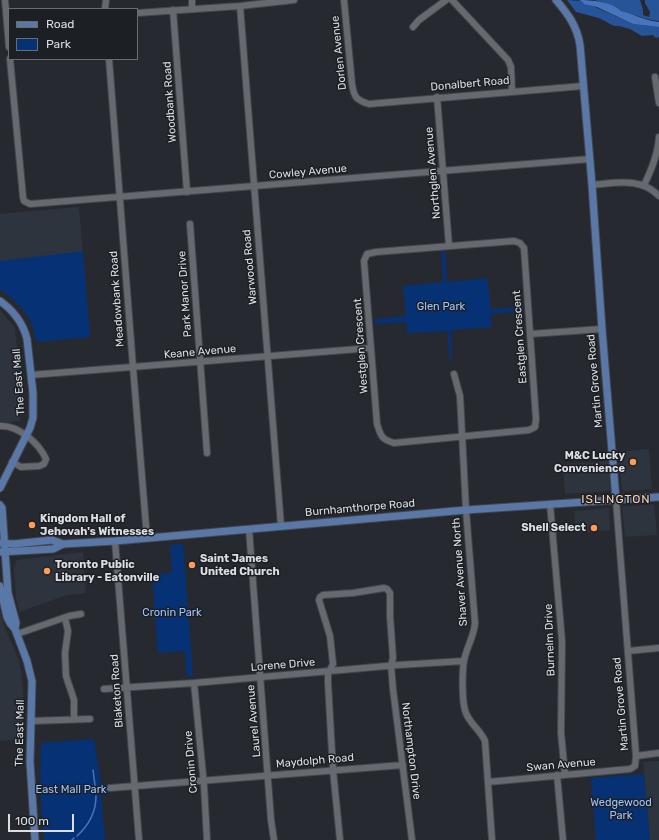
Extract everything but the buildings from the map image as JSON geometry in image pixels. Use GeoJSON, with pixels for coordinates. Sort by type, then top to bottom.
{"type":"FeatureCollection","features":[{"type":"Feature","properties":{"kind":"main road","name":"Martin Grove Road"},"geometry":{"type":"LineString","coordinates":[[556,0],[568,13],[577,30],[580,45],[616,500]]}},
{"type":"Feature","properties":{"kind":"main road","name":"The East Mall"},"geometry":{"type":"LineString","coordinates":[[0,301],[14,313],[23,327],[28,339],[33,418],[0,488]]}},
{"type":"Feature","properties":{"kind":"main road","name":"Burnhamthorpe Road"},"geometry":{"type":"LineString","coordinates":[[3,552],[53,549],[63,544],[115,541],[466,510],[659,497]]}},
{"type":"Feature","properties":{"kind":"main road","name":"The East Mall"},"geometry":{"type":"LineString","coordinates":[[0,505],[2,508],[2,543],[8,593],[16,623],[16,632]]}},
{"type":"Feature","properties":{"kind":"main road","name":"Burnhamthorpe Road"},"geometry":{"type":"LineString","coordinates":[[2,543],[14,544],[52,540],[63,544]]}},
{"type":"Feature","properties":{"kind":"main road","name":"The East Mall"},"geometry":{"type":"LineString","coordinates":[[0,586],[7,617],[16,632],[27,661],[31,677],[30,762],[35,840]]}},
{"type":"Feature","properties":{"kind":"street"},"geometry":{"type":"LineString","coordinates":[[5,0],[8,25]]}},
{"type":"Feature","properties":{"kind":"street"},"geometry":{"type":"LineString","coordinates":[[192,0],[192,8]]}},
{"type":"Feature","properties":{"kind":"street"},"geometry":{"type":"LineString","coordinates":[[138,14],[294,0]]}},
{"type":"Feature","properties":{"kind":"street","name":"Dorlen Avenue"},"geometry":{"type":"LineString","coordinates":[[344,0],[352,84],[354,95],[360,101]]}},
{"type":"Feature","properties":{"kind":"street"},"geometry":{"type":"LineString","coordinates":[[413,27],[419,20],[446,0]]}},
{"type":"Feature","properties":{"kind":"street"},"geometry":{"type":"LineString","coordinates":[[452,0],[508,60],[511,67],[512,91]]}},
{"type":"Feature","properties":{"kind":"street","name":"Warwood Road"},"geometry":{"type":"LineString","coordinates":[[240,6],[281,526]]}},
{"type":"Feature","properties":{"kind":"street","name":"Woodbank Road"},"geometry":{"type":"LineString","coordinates":[[173,10],[187,192]]}},
{"type":"Feature","properties":{"kind":"street","name":"Cowley Avenue"},"geometry":{"type":"LineString","coordinates":[[10,60],[23,197],[24,201],[32,205],[590,159]]}},
{"type":"Feature","properties":{"kind":"street","name":"Meadowbank Road"},"geometry":{"type":"LineString","coordinates":[[109,60],[148,538]]}},
{"type":"Feature","properties":{"kind":"street"},"geometry":{"type":"LineString","coordinates":[[655,77],[659,103]]}},
{"type":"Feature","properties":{"kind":"street","name":"Donalbert Road"},"geometry":{"type":"LineString","coordinates":[[360,101],[368,104],[583,86]]}},
{"type":"Feature","properties":{"kind":"street","name":"Northglen Avenue"},"geometry":{"type":"LineString","coordinates":[[437,98],[449,246]]}},
{"type":"Feature","properties":{"kind":"street"},"geometry":{"type":"LineString","coordinates":[[644,185],[652,169],[658,150],[659,137]]}},
{"type":"Feature","properties":{"kind":"street"},"geometry":{"type":"LineString","coordinates":[[592,185],[625,182],[644,185],[659,196]]}},
{"type":"Feature","properties":{"kind":"street","name":"Park Manor Drive"},"geometry":{"type":"LineString","coordinates":[[190,224],[199,362],[207,453]]}},
{"type":"Feature","properties":{"kind":"street","name":"Eastglen Crescent"},"geometry":{"type":"LineString","coordinates":[[449,246],[514,241],[520,243],[524,248],[536,419],[535,427],[529,430],[461,437]]}},
{"type":"Feature","properties":{"kind":"street","name":"Westglen Crescent"},"geometry":{"type":"LineString","coordinates":[[449,246],[376,252],[367,254],[364,261],[377,424],[380,434],[385,440],[394,442],[461,437]]}},
{"type":"Feature","properties":{"kind":"street"},"geometry":{"type":"LineString","coordinates":[[530,334],[602,328]]}},
{"type":"Feature","properties":{"kind":"street","name":"Keane Avenue"},"geometry":{"type":"LineString","coordinates":[[31,375],[371,348]]}},
{"type":"Feature","properties":{"kind":"street","name":"Shaver Avenue North"},"geometry":{"type":"LineString","coordinates":[[454,374],[460,396],[461,437],[475,623],[474,632],[464,660],[463,704],[466,715],[482,734],[485,741],[492,840]]}},
{"type":"Feature","properties":{"kind":"street"},"geometry":{"type":"LineString","coordinates":[[0,426],[12,427],[26,435],[46,459],[46,462],[41,466],[23,468],[12,462]]}},
{"type":"Feature","properties":{"kind":"street","name":"Martin Grove Road"},"geometry":{"type":"LineString","coordinates":[[616,500],[636,756],[634,768]]}},
{"type":"Feature","properties":{"kind":"street","name":"Burnelm Drive"},"geometry":{"type":"LineString","coordinates":[[550,504],[562,641],[562,732],[565,774]]}},
{"type":"Feature","properties":{"kind":"street","name":"Laurel Avenue"},"geometry":{"type":"LineString","coordinates":[[249,529],[271,820],[274,840]]}},
{"type":"Feature","properties":{"kind":"street","name":"Blaketon Road"},"geometry":{"type":"LineString","coordinates":[[115,541],[139,840]]}},
{"type":"Feature","properties":{"kind":"street","name":"Northampton Drive"},"geometry":{"type":"LineString","coordinates":[[329,671],[332,664],[330,636],[319,601],[320,597],[323,595],[385,589],[390,593],[393,658],[391,665],[396,717],[412,840]]}},
{"type":"Feature","properties":{"kind":"street"},"geometry":{"type":"LineString","coordinates":[[16,632],[73,615],[82,614]]}},
{"type":"Feature","properties":{"kind":"street"},"geometry":{"type":"LineString","coordinates":[[65,618],[68,631],[65,652],[66,676],[74,700],[74,719]]}},
{"type":"Feature","properties":{"kind":"street"},"geometry":{"type":"LineString","coordinates":[[628,651],[659,648]]}},
{"type":"Feature","properties":{"kind":"street","name":"Lorene Drive"},"geometry":{"type":"LineString","coordinates":[[104,689],[194,683],[391,665],[464,660]]}},
{"type":"Feature","properties":{"kind":"street"},"geometry":{"type":"LineString","coordinates":[[329,671],[328,683],[333,770],[340,840]]}},
{"type":"Feature","properties":{"kind":"street","name":"Cronin Drive"},"geometry":{"type":"LineString","coordinates":[[194,683],[207,840]]}},
{"type":"Feature","properties":{"kind":"street"},"geometry":{"type":"LineString","coordinates":[[31,721],[90,719]]}},
{"type":"Feature","properties":{"kind":"street"},"geometry":{"type":"LineString","coordinates":[[636,756],[659,753]]}},
{"type":"Feature","properties":{"kind":"street","name":"Maydolph Road"},"geometry":{"type":"LineString","coordinates":[[110,788],[403,765]]}},
{"type":"Feature","properties":{"kind":"street","name":"Swan Avenue"},"geometry":{"type":"LineString","coordinates":[[488,782],[634,768]]}},
{"type":"Feature","properties":{"kind":"street"},"geometry":{"type":"LineString","coordinates":[[558,775],[563,840]]}},
{"type":"Feature","properties":{"kind":"shaded area"},"geometry":{"type":"Polygon","coordinates":[[[567,0],[582,1],[633,24],[659,27],[659,37],[656,38],[653,35],[642,36],[630,29],[614,26],[599,18],[576,12],[567,0]]]}},
{"type":"Feature","properties":{"kind":"shaded area"},"geometry":{"type":"Polygon","coordinates":[[[579,0],[595,1],[613,5],[621,11],[659,22],[659,27],[633,24],[597,7],[584,4],[579,0]]]}},
{"type":"Feature","properties":{"kind":"shaded area"},"geometry":{"type":"Polygon","coordinates":[[[594,0],[640,0],[643,15],[649,17],[650,12],[645,0],[659,0],[659,21],[621,11],[612,6],[594,0]]]}},
{"type":"Feature","properties":{"kind":"shaded area"},"geometry":{"type":"Polygon","coordinates":[[[79,207],[90,337],[36,342],[33,325],[26,313],[17,302],[0,289],[0,214],[79,207]]]}},
{"type":"Feature","properties":{"kind":"shaded area"},"geometry":{"type":"Polygon","coordinates":[[[0,310],[15,328],[23,415],[19,415],[20,421],[0,423],[0,310]]]}},
{"type":"Feature","properties":{"kind":"shaded area"},"geometry":{"type":"Polygon","coordinates":[[[649,449],[652,489],[624,491],[622,489],[618,452],[649,449]]]}},
{"type":"Feature","properties":{"kind":"shaded area"},"geometry":{"type":"Polygon","coordinates":[[[608,461],[610,491],[565,494],[563,464],[608,461]]]}},
{"type":"Feature","properties":{"kind":"shaded area"},"geometry":{"type":"Polygon","coordinates":[[[654,504],[657,535],[625,537],[622,507],[654,504]]]}},
{"type":"Feature","properties":{"kind":"shaded area"},"geometry":{"type":"Polygon","coordinates":[[[609,508],[610,530],[576,533],[574,511],[609,508]]]}},
{"type":"Feature","properties":{"kind":"shaded area"},"geometry":{"type":"Polygon","coordinates":[[[83,552],[86,593],[67,595],[19,612],[16,597],[14,568],[17,560],[83,552]]]}},
{"type":"Feature","properties":{"kind":"shaded area"},"geometry":{"type":"Polygon","coordinates":[[[0,610],[3,623],[18,658],[23,689],[22,739],[0,741],[0,610]]]}},
{"type":"Feature","properties":{"kind":"shaded area"},"geometry":{"type":"Polygon","coordinates":[[[659,761],[659,840],[650,840],[643,762],[659,761]]]}},
{"type":"Feature","properties":{"kind":"green space"},"geometry":{"type":"Polygon","coordinates":[[[83,251],[90,337],[36,342],[32,325],[24,311],[14,300],[0,289],[0,261],[83,251]]]}},
{"type":"Feature","properties":{"kind":"green space","name":"Glen Park"},"geometry":{"type":"Polygon","coordinates":[[[445,251],[447,282],[487,278],[490,309],[523,307],[523,311],[491,314],[492,327],[451,330],[452,360],[450,360],[447,331],[407,333],[406,322],[375,324],[375,319],[406,316],[403,286],[443,282],[441,252],[445,251]]]}},
{"type":"Feature","properties":{"kind":"green space","name":"Cronin Park"},"geometry":{"type":"Polygon","coordinates":[[[183,544],[193,676],[187,676],[185,651],[158,653],[152,574],[172,573],[170,545],[183,544]]]}},
{"type":"Feature","properties":{"kind":"green space","name":"East Mall Park"},"geometry":{"type":"Polygon","coordinates":[[[94,739],[101,784],[109,784],[109,794],[101,795],[105,840],[44,840],[40,790],[41,743],[94,739]]]}},
{"type":"Feature","properties":{"kind":"green space","name":"Wedgewood Park"},"geometry":{"type":"Polygon","coordinates":[[[644,774],[650,840],[596,840],[591,778],[644,774]]]}},
{"type":"Feature","properties":{"kind":"waterway"},"geometry":{"type":"LineString","coordinates":[[93,770],[96,793]]}},
{"type":"Feature","properties":{"kind":"waterway"},"geometry":{"type":"LineString","coordinates":[[77,836],[91,818],[95,807],[96,796]]}},
{"type":"Feature","properties":{"kind":"place","name":"M&C Lucky Convenience"},"geometry":{"type":"Point","coordinates":[633,462]}},
{"type":"Feature","properties":{"kind":"place","name":"Kingdom Hall of Jehovah's Witnesses"},"geometry":{"type":"Point","coordinates":[32,525]}},
{"type":"Feature","properties":{"kind":"place","name":"Shell Select"},"geometry":{"type":"Point","coordinates":[594,528]}},
{"type":"Feature","properties":{"kind":"place","name":"Saint James United Church"},"geometry":{"type":"Point","coordinates":[192,565]}},
{"type":"Feature","properties":{"kind":"place","name":"Toronto Public Library - Eatonville"},"geometry":{"type":"Point","coordinates":[47,571]}},
{"type":"Feature","properties":{"kind":"district","name":"ISLINGTON"},"geometry":{"type":"Point","coordinates":[616,500]}}]}
